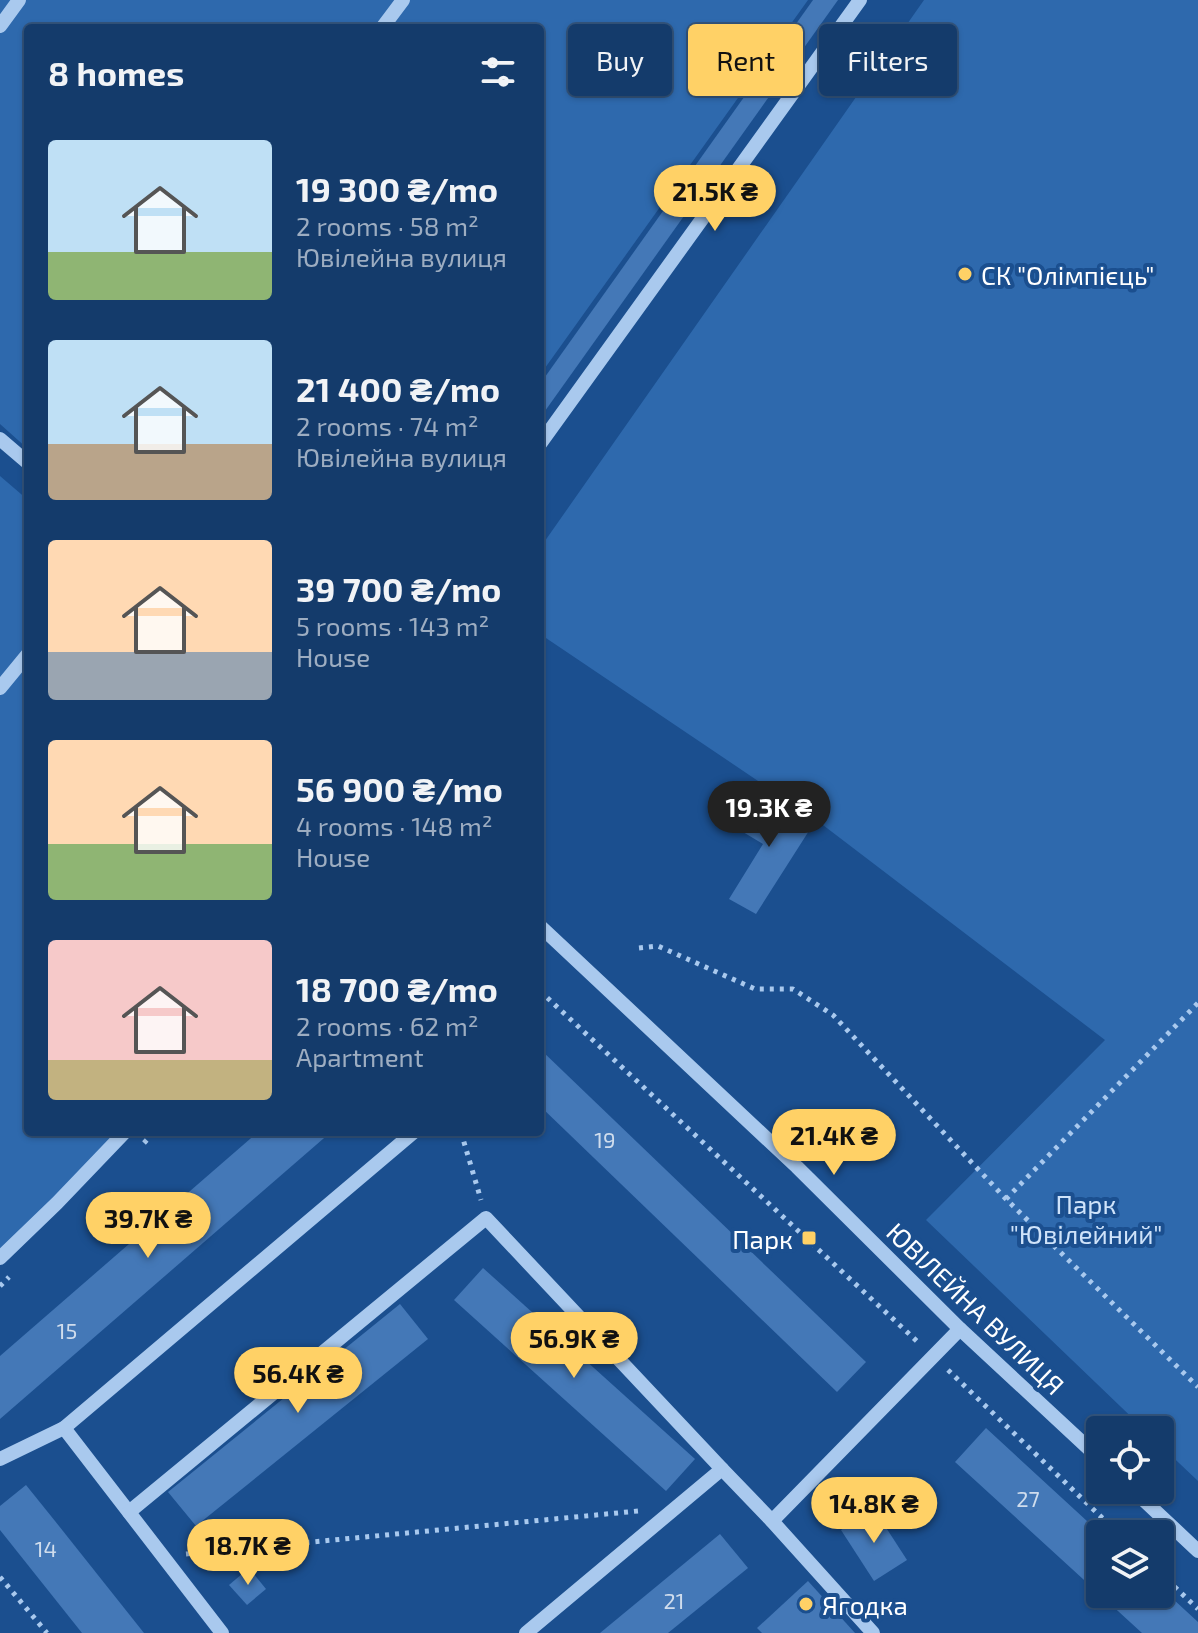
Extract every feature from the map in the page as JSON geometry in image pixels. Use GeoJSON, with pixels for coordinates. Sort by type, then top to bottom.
{"type":"FeatureCollection","features":[{"type":"Feature","properties":{"kind":"street"},"geometry":{"type":"LineString","coordinates":[[0,26],[19,0]]}},
{"type":"Feature","properties":{"kind":"street"},"geometry":{"type":"LineString","coordinates":[[385,24],[403,0]]}},
{"type":"Feature","properties":{"kind":"street"},"geometry":{"type":"LineString","coordinates":[[544,438],[860,0]]}},
{"type":"Feature","properties":{"kind":"street"},"geometry":{"type":"LineString","coordinates":[[0,439],[24,460]]}},
{"type":"Feature","properties":{"kind":"street"},"geometry":{"type":"LineString","coordinates":[[0,688],[24,659]]}},
{"type":"Feature","properties":{"kind":"street","name":"ЮВІЛЕЙНА ВУЛИЦЯ"},"geometry":{"type":"LineString","coordinates":[[544,930],[797,1167],[960,1329],[1086,1446]]}},
{"type":"Feature","properties":{"kind":"street"},"geometry":{"type":"LineString","coordinates":[[0,1258],[121,1136]]}},
{"type":"Feature","properties":{"kind":"street"},"geometry":{"type":"LineString","coordinates":[[0,1459],[64,1428],[409,1136]]}},
{"type":"Feature","properties":{"kind":"street"},"geometry":{"type":"LineString","coordinates":[[129,1512],[486,1218],[772,1521],[873,1633]]}},
{"type":"Feature","properties":{"kind":"street"},"geometry":{"type":"LineString","coordinates":[[772,1521],[960,1329]]}},
{"type":"Feature","properties":{"kind":"street"},"geometry":{"type":"LineString","coordinates":[[64,1428],[222,1633]]}},
{"type":"Feature","properties":{"kind":"street"},"geometry":{"type":"LineString","coordinates":[[526,1633],[722,1469]]}},
{"type":"Feature","properties":{"kind":"street"},"geometry":{"type":"LineString","coordinates":[[1148,1504],[1198,1551]]}},
{"type":"Feature","properties":{"kind":"path"},"geometry":{"type":"LineString","coordinates":[[639,948],[658,946],[755,989],[793,989],[833,1015],[1006,1199],[1198,1387]]}},
{"type":"Feature","properties":{"kind":"path"},"geometry":{"type":"LineString","coordinates":[[544,995],[933,1356],[1104,1520]]}},
{"type":"Feature","properties":{"kind":"path"},"geometry":{"type":"LineString","coordinates":[[1006,1199],[1198,1003]]}},
{"type":"Feature","properties":{"kind":"path"},"geometry":{"type":"LineString","coordinates":[[462,1136],[486,1218]]}},
{"type":"Feature","properties":{"kind":"path"},"geometry":{"type":"LineString","coordinates":[[175,1546],[186,1554],[675,1508]]}},
{"type":"Feature","properties":{"kind":"path"},"geometry":{"type":"LineString","coordinates":[[0,1577],[47,1633]]}},
{"type":"Feature","properties":{"kind":"path"},"geometry":{"type":"LineString","coordinates":[[1174,1586],[1198,1609]]}},
{"type":"Feature","properties":{"kind":"green space"},"geometry":{"type":"Polygon","coordinates":[[[0,0],[808,0],[791,24],[688,24],[688,96],[739,96],[544,369],[544,24],[24,24],[24,445],[0,424],[0,0]]]}},
{"type":"Feature","properties":{"kind":"green space","name":"СК \"Олімпієць\""},"geometry":{"type":"Polygon","coordinates":[[[924,0],[1198,0],[1198,1481],[1174,1458],[1174,1416],[1130,1416],[926,1220],[1105,1040],[819,822],[544,637],[544,542],[857,96],[957,96],[957,24],[907,24],[924,0]]]}},
{"type":"Feature","properties":{"kind":"green space"},"geometry":{"type":"Polygon","coordinates":[[[0,476],[24,497],[24,1136],[121,1136],[0,1258],[0,476]]]}},
{"type":"Feature","properties":{"kind":"building"},"geometry":{"type":"Polygon","coordinates":[[[813,0],[838,0],[819,24],[803,49],[803,24],[796,24],[813,0]]]}},
{"type":"Feature","properties":{"kind":"building"},"geometry":{"type":"Polygon","coordinates":[[[745,96],[770,96],[544,412],[544,378],[745,96]]]}},
{"type":"Feature","properties":{"kind":"building"},"geometry":{"type":"Polygon","coordinates":[[[759,793],[814,823],[756,914],[729,899],[763,844],[738,829],[759,793]]]}},
{"type":"Feature","properties":{"kind":"building"},"geometry":{"type":"Polygon","coordinates":[[[544,1053],[866,1362],[837,1392],[544,1110],[544,1053]]]}},
{"type":"Feature","properties":{"kind":"building"},"geometry":{"type":"Polygon","coordinates":[[[253,1136],[326,1136],[0,1419],[0,1356],[253,1136]]]}},
{"type":"Feature","properties":{"kind":"building"},"geometry":{"type":"Polygon","coordinates":[[[483,1268],[695,1459],[666,1491],[454,1300],[483,1268]]]}},
{"type":"Feature","properties":{"kind":"building"},"geometry":{"type":"Polygon","coordinates":[[[400,1304],[428,1339],[196,1526],[168,1492],[400,1304]]]}},
{"type":"Feature","properties":{"kind":"building"},"geometry":{"type":"Polygon","coordinates":[[[986,1428],[1086,1520],[1086,1582],[955,1462],[986,1428]]]}},
{"type":"Feature","properties":{"kind":"building"},"geometry":{"type":"Polygon","coordinates":[[[26,1485],[144,1633],[82,1633],[0,1530],[0,1506],[26,1485]]]}},
{"type":"Feature","properties":{"kind":"building"},"geometry":{"type":"Polygon","coordinates":[[[874,1509],[907,1560],[874,1581],[841,1530],[874,1509]]]}},
{"type":"Feature","properties":{"kind":"building"},"geometry":{"type":"Polygon","coordinates":[[[720,1534],[748,1568],[668,1633],[600,1633],[720,1534]]]}},
{"type":"Feature","properties":{"kind":"building"},"geometry":{"type":"Polygon","coordinates":[[[249,1568],[266,1589],[247,1605],[229,1585],[249,1568]]]}},
{"type":"Feature","properties":{"kind":"building","name":"Ягодка"},"geometry":{"type":"Polygon","coordinates":[[[808,1581],[855,1633],[762,1633],[757,1628],[808,1581]]]}},
{"type":"Feature","properties":{"kind":"building"},"geometry":{"type":"Polygon","coordinates":[[[1174,1600],[1198,1622],[1198,1633],[1142,1633],[1115,1608],[1174,1608],[1174,1600]]]}},
{"type":"Feature","properties":{"kind":"place","name":"СК \"Олімпієць\""},"geometry":{"type":"Point","coordinates":[965,274]}},
{"type":"Feature","properties":{"kind":"place","name":"Парк"},"geometry":{"type":"Point","coordinates":[809,1238]}},
{"type":"Feature","properties":{"kind":"place","name":"Ягодка"},"geometry":{"type":"Point","coordinates":[806,1604]}},
{"type":"Feature","properties":{"kind":"park label","name":"Парк \"Ювілейний\""},"geometry":{"type":"Point","coordinates":[1086,1218]}}]}
